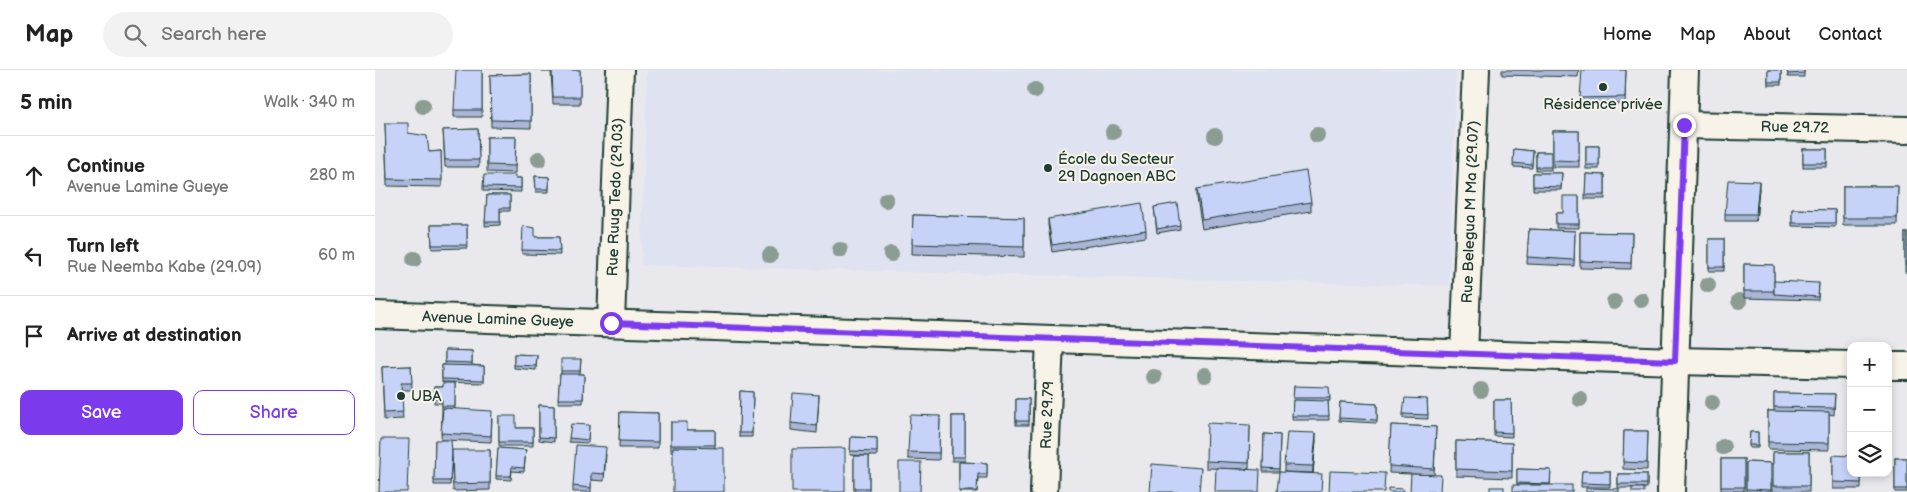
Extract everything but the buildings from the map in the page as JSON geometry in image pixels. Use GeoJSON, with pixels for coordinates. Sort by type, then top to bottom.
{"type":"FeatureCollection","features":[{"type":"Feature","properties":{"kind":"street","name":"Rue Ruug Tedo (29.03)"},"geometry":{"type":"LineString","coordinates":[[611,323],[620,70]]}},
{"type":"Feature","properties":{"kind":"street","name":"Rue Belegua M Ma (29.07)"},"geometry":{"type":"LineString","coordinates":[[1464,354],[1476,70]]}},
{"type":"Feature","properties":{"kind":"street"},"geometry":{"type":"LineString","coordinates":[[1671,492],[1685,70]]}},
{"type":"Feature","properties":{"kind":"street","name":"Rue 29.72"},"geometry":{"type":"LineString","coordinates":[[1684,125],[1907,130]]}},
{"type":"Feature","properties":{"kind":"street","name":"Avenue Lamine Gueye"},"geometry":{"type":"LineString","coordinates":[[375,315],[1464,354],[1847,365]]}},
{"type":"Feature","properties":{"kind":"street","name":"Rue 29.79"},"geometry":{"type":"LineString","coordinates":[[1044,492],[1050,339]]}},
{"type":"Feature","properties":{"kind":"street"},"geometry":{"type":"LineString","coordinates":[[1892,366],[1907,366]]}},
{"type":"Feature","properties":{"kind":"shaded area","name":"École du Secteur 29 Dagnoen ABC"},"geometry":{"type":"Polygon","coordinates":[[[647,70],[1456,70],[1449,286],[641,265],[647,70]]]}},
{"type":"Feature","properties":{"kind":"place","name":"Résidence privée"},"geometry":{"type":"Point","coordinates":[1603,87]}},
{"type":"Feature","properties":{"kind":"place","name":"École du Secteur 29 Dagnoen ABC"},"geometry":{"type":"Point","coordinates":[1048,168]}},
{"type":"Feature","properties":{"kind":"place","name":"UBA"},"geometry":{"type":"Point","coordinates":[401,396]}},
{"type":"Feature","properties":{"kind":"route"},"geometry":{"type":"LineString","coordinates":[[611,323],[1675,361],[1684,125]]}}]}
